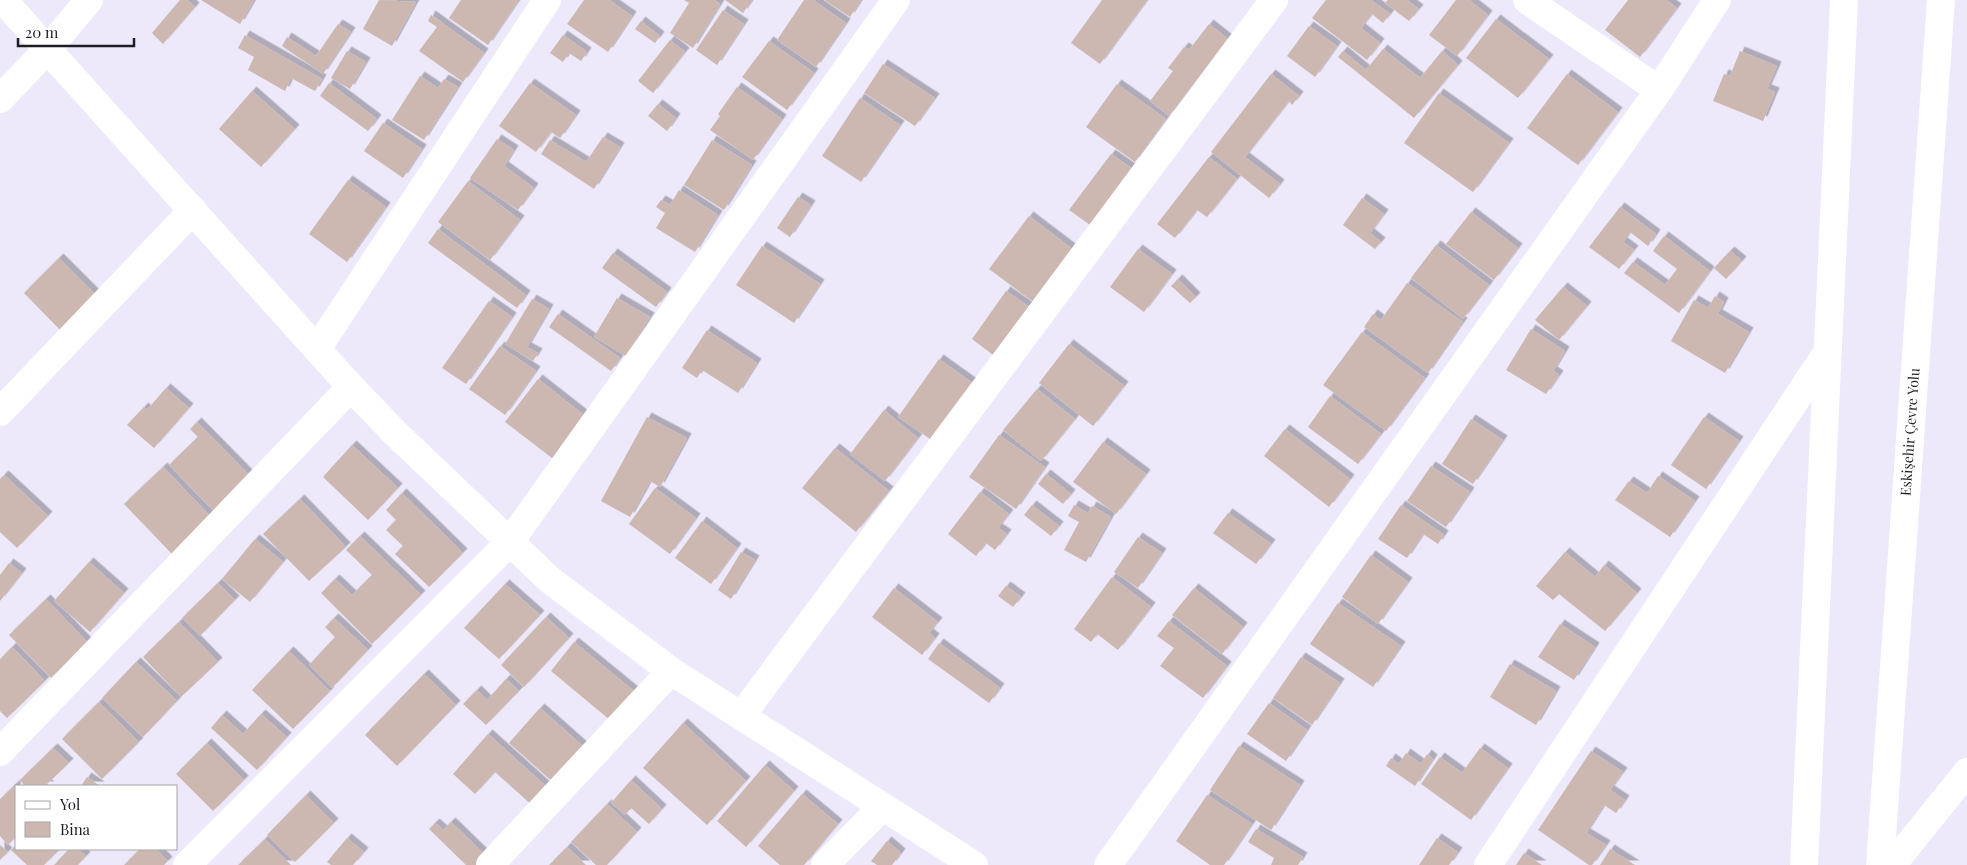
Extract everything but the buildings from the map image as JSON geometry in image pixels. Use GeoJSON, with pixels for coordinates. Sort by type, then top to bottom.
{"type":"FeatureCollection","features":[{"type":"Feature","properties":{"kind":"main road"},"geometry":{"type":"LineString","coordinates":[[4,0],[351,387],[509,543],[550,580],[670,671],[974,865]]}},
{"type":"Feature","properties":{"kind":"main road"},"geometry":{"type":"LineString","coordinates":[[0,99],[48,49],[89,0]]}},
{"type":"Feature","properties":{"kind":"main road"},"geometry":{"type":"LineString","coordinates":[[317,349],[547,0]]}},
{"type":"Feature","properties":{"kind":"main road"},"geometry":{"type":"LineString","coordinates":[[187,865],[509,543],[896,0]]}},
{"type":"Feature","properties":{"kind":"main road"},"geometry":{"type":"LineString","coordinates":[[742,716],[1274,0]]}},
{"type":"Feature","properties":{"kind":"main road"},"geometry":{"type":"LineString","coordinates":[[1527,0],[1659,90]]}},
{"type":"Feature","properties":{"kind":"main road"},"geometry":{"type":"LineString","coordinates":[[1108,865],[1659,90],[1717,0]]}},
{"type":"Feature","properties":{"kind":"main road"},"geometry":{"type":"LineString","coordinates":[[1804,865],[1844,0]]}},
{"type":"Feature","properties":{"kind":"main road","name":"Eskişehir Çevre Yolu"},"geometry":{"type":"LineString","coordinates":[[1880,865],[1941,0]]}},
{"type":"Feature","properties":{"kind":"main road"},"geometry":{"type":"LineString","coordinates":[[0,412],[193,210]]}},
{"type":"Feature","properties":{"kind":"main road"},"geometry":{"type":"LineString","coordinates":[[1488,865],[1828,351]]}},
{"type":"Feature","properties":{"kind":"main road"},"geometry":{"type":"LineString","coordinates":[[0,752],[351,387]]}},
{"type":"Feature","properties":{"kind":"main road"},"geometry":{"type":"LineString","coordinates":[[490,865],[670,671]]}},
{"type":"Feature","properties":{"kind":"main road"},"geometry":{"type":"LineString","coordinates":[[1892,865],[1967,772]]}},
{"type":"Feature","properties":{"kind":"main road"},"geometry":{"type":"LineString","coordinates":[[825,865],[882,807]]}}]}
